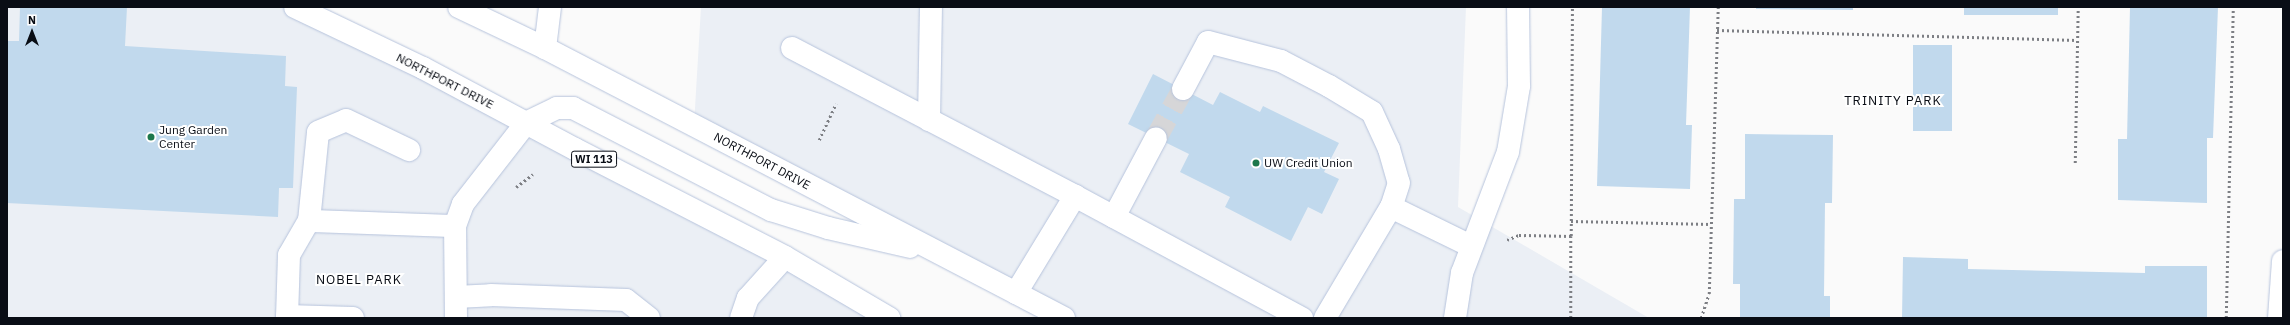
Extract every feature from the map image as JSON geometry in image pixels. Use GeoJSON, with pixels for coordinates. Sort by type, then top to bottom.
{"type":"FeatureCollection","features":[{"type":"Feature","properties":{"kind":"main road","name":"NORTHPORT DRIVE"},"geometry":{"type":"LineString","coordinates":[[295,7],[423,68],[785,257],[889,318]]}},
{"type":"Feature","properties":{"kind":"main road","name":"NORTHPORT DRIVE"},"geometry":{"type":"LineString","coordinates":[[459,7],[545,48],[1064,318]]}},
{"type":"Feature","properties":{"kind":"main road"},"geometry":{"type":"LineString","coordinates":[[545,48],[550,7]]}},
{"type":"Feature","properties":{"kind":"main road"},"geometry":{"type":"LineString","coordinates":[[929,120],[932,7]]}},
{"type":"Feature","properties":{"kind":"main road"},"geometry":{"type":"LineString","coordinates":[[1455,318],[1462,274],[1471,246],[1489,207],[1508,152],[1519,86],[1518,7]]}},
{"type":"Feature","properties":{"kind":"main road"},"geometry":{"type":"LineString","coordinates":[[1182,89],[1208,42],[1281,61],[1329,86],[1372,112],[1389,149],[1398,183],[1391,207],[1325,318]]}},
{"type":"Feature","properties":{"kind":"main road"},"geometry":{"type":"LineString","coordinates":[[792,48],[1075,196],[1302,318]]}},
{"type":"Feature","properties":{"kind":"main road"},"geometry":{"type":"LineString","coordinates":[[456,318],[455,226],[463,204],[526,123],[557,108],[573,108],[771,210],[828,228],[940,254]]}},
{"type":"Feature","properties":{"kind":"main road"},"geometry":{"type":"LineString","coordinates":[[353,318],[287,317],[289,255],[309,221],[318,132],[346,120],[409,150]]}},
{"type":"Feature","properties":{"kind":"main road"},"geometry":{"type":"LineString","coordinates":[[1114,217],[1156,138]]}},
{"type":"Feature","properties":{"kind":"main road"},"geometry":{"type":"LineString","coordinates":[[1016,293],[1075,196]]}},
{"type":"Feature","properties":{"kind":"main road"},"geometry":{"type":"LineString","coordinates":[[1391,207],[1471,246]]}},
{"type":"Feature","properties":{"kind":"main road"},"geometry":{"type":"LineString","coordinates":[[309,221],[455,226]]}},
{"type":"Feature","properties":{"kind":"main road"},"geometry":{"type":"LineString","coordinates":[[741,318],[748,298],[785,257]]}},
{"type":"Feature","properties":{"kind":"main road"},"geometry":{"type":"LineString","coordinates":[[2279,318],[2283,261]]}},
{"type":"Feature","properties":{"kind":"main road"},"geometry":{"type":"LineString","coordinates":[[456,297],[491,295],[626,300],[649,318]]}},
{"type":"Feature","properties":{"kind":"path"},"geometry":{"type":"LineString","coordinates":[[1571,318],[1572,7]]}},
{"type":"Feature","properties":{"kind":"path"},"geometry":{"type":"LineString","coordinates":[[1701,318],[1709,294],[1718,7]]}},
{"type":"Feature","properties":{"kind":"path"},"geometry":{"type":"LineString","coordinates":[[2074,163],[2078,7]]}},
{"type":"Feature","properties":{"kind":"path"},"geometry":{"type":"LineString","coordinates":[[2226,318],[2233,7]]}},
{"type":"Feature","properties":{"kind":"path"},"geometry":{"type":"LineString","coordinates":[[1717,30],[2077,40]]}},
{"type":"Feature","properties":{"kind":"path"},"geometry":{"type":"LineString","coordinates":[[819,140],[849,78]]}},
{"type":"Feature","properties":{"kind":"path"},"geometry":{"type":"LineString","coordinates":[[511,191],[533,174]]}},
{"type":"Feature","properties":{"kind":"path"},"geometry":{"type":"LineString","coordinates":[[1571,221],[1711,224]]}},
{"type":"Feature","properties":{"kind":"path"},"geometry":{"type":"LineString","coordinates":[[1505,241],[1519,235],[1571,236]]}},
{"type":"Feature","properties":{"kind":"shaded area"},"geometry":{"type":"Polygon","coordinates":[[[7,7],[295,7],[889,318],[7,318],[7,7]]]}},
{"type":"Feature","properties":{"kind":"shaded area"},"geometry":{"type":"Polygon","coordinates":[[[701,7],[1466,7],[1458,207],[1649,318],[1064,318],[694,125],[701,7]]]}},
{"type":"Feature","properties":{"kind":"building","name":"Jung Garden Center"},"geometry":{"type":"Polygon","coordinates":[[[20,7],[127,7],[125,46],[286,56],[285,86],[297,87],[293,188],[279,188],[278,217],[7,203],[7,41],[19,41],[20,7]]]}},
{"type":"Feature","properties":{"kind":"building"},"geometry":{"type":"Polygon","coordinates":[[[1602,7],[1690,7],[1686,125],[1692,125],[1690,189],[1597,186],[1602,7]]]}},
{"type":"Feature","properties":{"kind":"building"},"geometry":{"type":"Polygon","coordinates":[[[1756,7],[1853,7],[1853,10],[1756,9],[1756,7]]]}},
{"type":"Feature","properties":{"kind":"building"},"geometry":{"type":"Polygon","coordinates":[[[1964,7],[2058,7],[2058,15],[1964,15],[1964,7]]]}},
{"type":"Feature","properties":{"kind":"building"},"geometry":{"type":"Polygon","coordinates":[[[2130,7],[2218,7],[2213,138],[2207,138],[2207,203],[2118,200],[2118,139],[2127,139],[2130,7]]]}},
{"type":"Feature","properties":{"kind":"building"},"geometry":{"type":"Polygon","coordinates":[[[1913,45],[1952,45],[1952,131],[1913,131],[1913,45]]]}},
{"type":"Feature","properties":{"kind":"building","name":"UW Credit Union"},"geometry":{"type":"Polygon","coordinates":[[[1153,74],[1213,105],[1220,92],[1260,112],[1263,106],[1339,143],[1324,172],[1339,179],[1322,214],[1308,207],[1291,241],[1225,207],[1230,197],[1180,172],[1189,154],[1128,124],[1153,74]]]}},
{"type":"Feature","properties":{"kind":"building"},"geometry":{"type":"Polygon","coordinates":[[[1745,134],[1833,135],[1832,203],[1825,203],[1824,296],[1830,296],[1830,318],[1740,318],[1740,284],[1733,284],[1734,199],[1745,199],[1745,134]]]}},
{"type":"Feature","properties":{"kind":"building"},"geometry":{"type":"Polygon","coordinates":[[[1903,257],[1968,259],[1968,269],[2145,273],[2145,266],[2207,266],[2207,318],[1902,318],[1903,257]]]}},
{"type":"Feature","properties":{"kind":"tunnel"},"geometry":{"type":"LineString","coordinates":[[1156,138],[1183,89]]}},
{"type":"Feature","properties":{"kind":"place","name":"Jung Garden Center"},"geometry":{"type":"Point","coordinates":[151,137]}},
{"type":"Feature","properties":{"kind":"place","name":"UW Credit Union"},"geometry":{"type":"Point","coordinates":[1256,163]}},
{"type":"Feature","properties":{"kind":"district","name":"TRINITY PARK"},"geometry":{"type":"Point","coordinates":[1893,101]}},
{"type":"Feature","properties":{"kind":"district","name":"NOBEL PARK"},"geometry":{"type":"Point","coordinates":[359,280]}}]}
